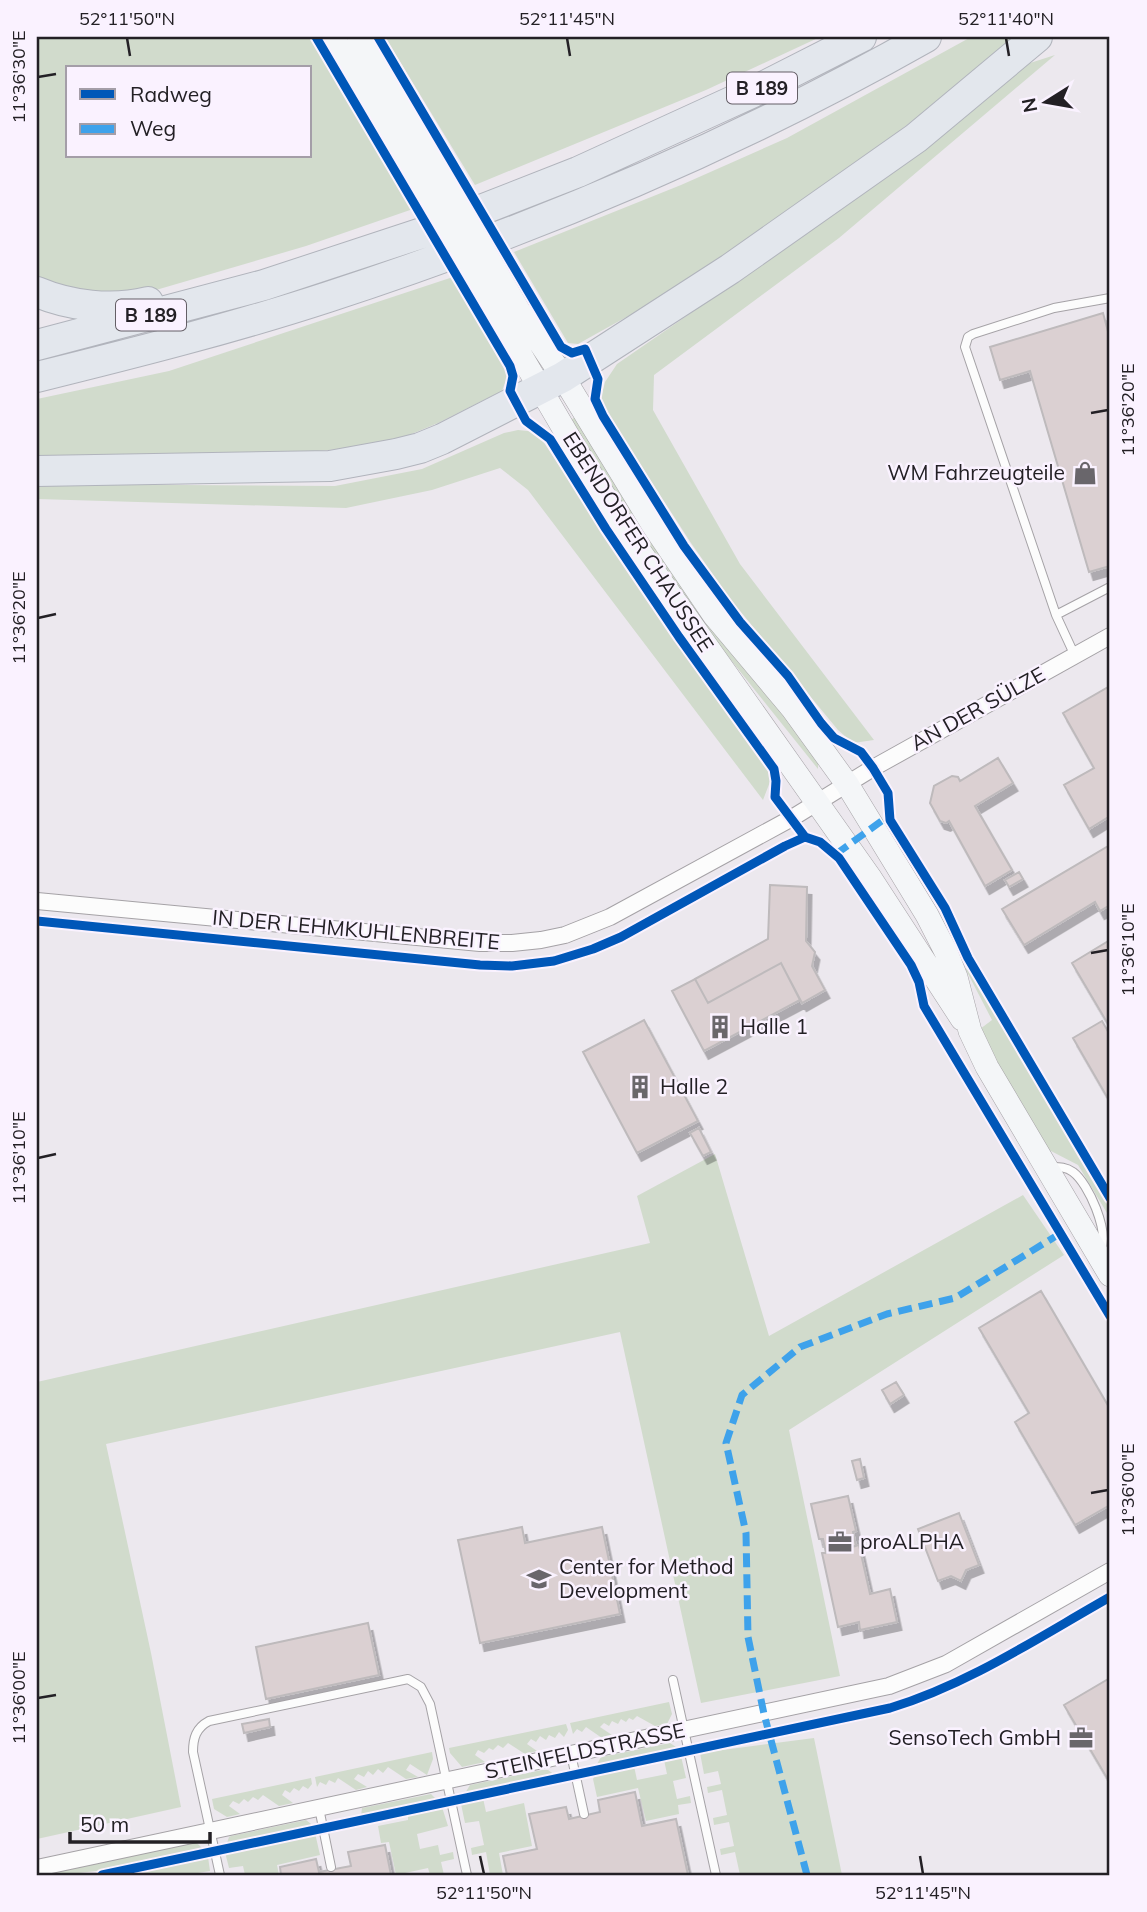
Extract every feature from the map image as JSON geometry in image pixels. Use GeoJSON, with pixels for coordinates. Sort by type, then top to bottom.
{"type":"FeatureCollection","features":[{"type":"Feature","properties":{"kind":"highway","name":"B 189"},"geometry":{"type":"LineString","coordinates":[[37,345],[264,285],[422,233],[578,172],[753,92],[861,37]]}},
{"type":"Feature","properties":{"kind":"highway","name":"B 189"},"geometry":{"type":"LineString","coordinates":[[37,377],[162,346],[327,298],[506,234],[666,167],[765,121],[926,37]]}},
{"type":"Feature","properties":{"kind":"highway"},"geometry":{"type":"LineString","coordinates":[[37,471],[298,468],[361,462],[420,448],[462,430],[552,384],[824,205],[916,138],[1037,37]]}},
{"type":"Feature","properties":{"kind":"highway"},"geometry":{"type":"LineString","coordinates":[[37,292],[70,303],[117,306],[140,304],[221,281],[264,285]]}},
{"type":"Feature","properties":{"kind":"main road","name":"EBENDORFER CHAUSSEE"},"geometry":{"type":"LineString","coordinates":[[333,37],[410,147],[552,384],[714,615],[784,697],[847,784],[927,915],[946,952],[956,977],[970,1031]]}},
{"type":"Feature","properties":{"kind":"main road","name":"EBENDORFER CHAUSSEE"},"geometry":{"type":"LineString","coordinates":[[359,37],[410,147]]}},
{"type":"Feature","properties":{"kind":"main road","name":"EBENDORFER CHAUSSEE"},"geometry":{"type":"LineString","coordinates":[[552,384],[638,549],[818,802],[923,956],[939,988],[970,1031],[987,1067],[1105,1265]]}},
{"type":"Feature","properties":{"kind":"street","name":"AN DER SÜLZE"},"geometry":{"type":"LineString","coordinates":[[847,784],[1110,636]]}},
{"type":"Feature","properties":{"kind":"street","name":"IN DER LEHMKUHLENBREITE"},"geometry":{"type":"LineString","coordinates":[[37,901],[426,939],[480,943],[531,941],[565,935],[610,917],[847,784]]}},
{"type":"Feature","properties":{"kind":"street","name":"STEINFELDSTRASSE"},"geometry":{"type":"LineString","coordinates":[[37,1868],[862,1693],[930,1672],[1110,1571]]}},
{"type":"Feature","properties":{"kind":"lane"},"geometry":{"type":"LineString","coordinates":[[1075,656],[1056,615],[965,347],[968,337],[973,334],[1054,308],[1110,298]]}},
{"type":"Feature","properties":{"kind":"lane"},"geometry":{"type":"LineString","coordinates":[[1056,615],[1110,587]]}},
{"type":"Feature","properties":{"kind":"lane"},"geometry":{"type":"LineString","coordinates":[[220,1875],[193,1752],[193,1741],[201,1725],[209,1721],[408,1679],[415,1682],[426,1696],[448,1780],[467,1875]]}},
{"type":"Feature","properties":{"kind":"lane"},"geometry":{"type":"LineString","coordinates":[[673,1680],[716,1875]]}},
{"type":"Feature","properties":{"kind":"lane"},"geometry":{"type":"LineString","coordinates":[[571,1754],[584,1814]]}},
{"type":"Feature","properties":{"kind":"lane"},"geometry":{"type":"LineString","coordinates":[[319,1808],[331,1867]]}},
{"type":"Feature","properties":{"kind":"green space"},"geometry":{"type":"Polygon","coordinates":[[[37,37],[311,37],[413,209],[306,246],[156,290],[107,296],[37,280],[37,37]]]}},
{"type":"Feature","properties":{"kind":"green space"},"geometry":{"type":"Polygon","coordinates":[[[385,37],[820,37],[706,90],[475,185],[385,37]]]}},
{"type":"Feature","properties":{"kind":"green space"},"geometry":{"type":"Polygon","coordinates":[[[971,37],[1018,37],[887,141],[751,240],[647,306],[578,344],[568,343],[514,252],[681,185],[787,138],[971,37]]]}},
{"type":"Feature","properties":{"kind":"green space"},"geometry":{"type":"Polygon","coordinates":[[[1055,55],[839,238],[654,375],[653,410],[740,564],[874,740],[853,743],[838,730],[731,600],[691,543],[600,402],[605,382],[617,364],[849,204],[1027,64],[1055,55]]]}},
{"type":"Feature","properties":{"kind":"green space"},"geometry":{"type":"Polygon","coordinates":[[[453,277],[508,375],[502,391],[438,423],[402,438],[350,448],[297,453],[37,459],[37,399],[169,371],[453,277]]]}},
{"type":"Feature","properties":{"kind":"green space"},"geometry":{"type":"Polygon","coordinates":[[[576,416],[818,761],[818,769],[695,615],[659,563],[570,421],[576,416]]]}},
{"type":"Feature","properties":{"kind":"green space"},"geometry":{"type":"Polygon","coordinates":[[[518,430],[537,432],[645,596],[773,774],[763,800],[528,490],[500,468],[432,490],[346,508],[37,499],[37,484],[335,486],[422,469],[504,433],[518,430]]]}},
{"type":"Feature","properties":{"kind":"green space"},"geometry":{"type":"Polygon","coordinates":[[[965,968],[973,973],[981,985],[1101,1188],[1110,1205],[1110,1218],[1078,1165],[1049,1150],[1004,1077],[980,1029],[992,1020],[965,968]]]}},
{"type":"Feature","properties":{"kind":"green space"},"geometry":{"type":"Polygon","coordinates":[[[715,1154],[769,1336],[1023,1195],[1064,1255],[789,1430],[840,1676],[701,1703],[620,1332],[106,1444],[181,1807],[37,1839],[37,1382],[650,1243],[637,1196],[715,1154]]]}},
{"type":"Feature","properties":{"kind":"green space"},"geometry":{"type":"Polygon","coordinates":[[[669,1702],[672,1714],[667,1724],[655,1726],[637,1716],[626,1722],[621,1719],[618,1724],[612,1721],[609,1726],[604,1723],[600,1727],[612,1735],[602,1738],[586,1727],[582,1732],[577,1729],[573,1734],[570,1723],[669,1702]]]}},
{"type":"Feature","properties":{"kind":"green space"},"geometry":{"type":"Polygon","coordinates":[[[566,1724],[568,1730],[564,1737],[559,1732],[555,1738],[549,1735],[546,1740],[540,1736],[536,1742],[531,1739],[527,1744],[537,1751],[525,1754],[508,1743],[503,1748],[498,1745],[484,1753],[478,1750],[475,1755],[485,1762],[462,1767],[450,1753],[449,1748],[566,1724]]]}},
{"type":"Feature","properties":{"kind":"green space"},"geometry":{"type":"Polygon","coordinates":[[[814,1738],[842,1875],[740,1875],[735,1852],[721,1855],[720,1849],[734,1846],[729,1822],[714,1825],[713,1818],[727,1815],[722,1790],[708,1793],[707,1787],[721,1784],[718,1771],[704,1774],[700,1753],[814,1738]]]}},
{"type":"Feature","properties":{"kind":"green space"},"geometry":{"type":"Polygon","coordinates":[[[670,1743],[679,1749],[596,1766],[601,1757],[670,1743]]]}},
{"type":"Feature","properties":{"kind":"green space"},"geometry":{"type":"Polygon","coordinates":[[[432,1752],[433,1759],[427,1775],[410,1764],[406,1770],[418,1777],[406,1779],[388,1767],[383,1773],[378,1769],[373,1775],[368,1771],[364,1777],[358,1774],[354,1779],[367,1787],[356,1790],[338,1778],[335,1783],[329,1780],[326,1785],[320,1782],[317,1787],[315,1777],[432,1752]]]}},
{"type":"Feature","properties":{"kind":"green space"},"geometry":{"type":"Polygon","coordinates":[[[681,1756],[686,1778],[673,1781],[677,1799],[690,1796],[691,1803],[678,1805],[679,1814],[646,1821],[638,1788],[597,1797],[593,1779],[595,1775],[634,1766],[637,1780],[667,1774],[664,1760],[681,1756]]]}},
{"type":"Feature","properties":{"kind":"green space"},"geometry":{"type":"Polygon","coordinates":[[[548,1770],[555,1775],[464,1795],[470,1785],[548,1770]]]}},
{"type":"Feature","properties":{"kind":"green space"},"geometry":{"type":"Polygon","coordinates":[[[311,1778],[312,1784],[308,1789],[303,1786],[299,1791],[294,1788],[290,1793],[285,1790],[282,1795],[293,1803],[279,1806],[263,1795],[258,1800],[253,1797],[248,1802],[244,1799],[239,1804],[233,1801],[229,1806],[240,1814],[227,1817],[214,1809],[212,1799],[311,1778]]]}},
{"type":"Feature","properties":{"kind":"green space"},"geometry":{"type":"Polygon","coordinates":[[[431,1794],[437,1800],[361,1816],[362,1808],[431,1794]]]}},
{"type":"Feature","properties":{"kind":"green space"},"geometry":{"type":"Polygon","coordinates":[[[483,1798],[486,1812],[524,1803],[532,1846],[499,1853],[503,1875],[490,1875],[486,1852],[472,1855],[471,1848],[484,1845],[479,1821],[465,1823],[461,1804],[483,1798]]]}},
{"type":"Feature","properties":{"kind":"green space"},"geometry":{"type":"Polygon","coordinates":[[[442,1807],[448,1826],[417,1834],[420,1849],[438,1845],[440,1855],[453,1852],[454,1859],[441,1862],[444,1875],[430,1875],[428,1868],[396,1875],[389,1842],[381,1843],[378,1826],[408,1820],[408,1814],[442,1807]]]}},
{"type":"Feature","properties":{"kind":"green space"},"geometry":{"type":"Polygon","coordinates":[[[306,1820],[315,1827],[226,1846],[231,1836],[306,1820]]]}},
{"type":"Feature","properties":{"kind":"green space"},"geometry":{"type":"Polygon","coordinates":[[[315,1833],[320,1855],[277,1865],[279,1875],[245,1875],[243,1866],[229,1868],[225,1852],[315,1833]]]}},
{"type":"Feature","properties":{"kind":"green space"},"geometry":{"type":"Polygon","coordinates":[[[196,1842],[202,1848],[104,1870],[43,1875],[196,1842]]]}},
{"type":"Feature","properties":{"kind":"green space"},"geometry":{"type":"Polygon","coordinates":[[[208,1857],[210,1871],[198,1875],[120,1875],[208,1857]]]}},
{"type":"Feature","properties":{"kind":"building","name":"WM Fahrzeugteile"},"geometry":{"type":"Polygon","coordinates":[[[1103,313],[1110,339],[1110,566],[1089,572],[1030,371],[1000,380],[990,347],[1103,313]]]}},
{"type":"Feature","properties":{"kind":"building"},"geometry":{"type":"Polygon","coordinates":[[[1110,686],[1110,816],[1089,829],[1064,785],[1094,768],[1063,713],[1110,686]]]}},
{"type":"Feature","properties":{"kind":"building"},"geometry":{"type":"Polygon","coordinates":[[[998,758],[1013,783],[975,806],[1012,870],[985,886],[949,821],[940,821],[930,803],[934,786],[952,776],[958,777],[960,781],[998,758]]]}},
{"type":"Feature","properties":{"kind":"building"},"geometry":{"type":"Polygon","coordinates":[[[1110,845],[1110,905],[1100,911],[1095,902],[1024,945],[1002,909],[1110,845]]]}},
{"type":"Feature","properties":{"kind":"building"},"geometry":{"type":"Polygon","coordinates":[[[1019,872],[1023,879],[1009,887],[1005,880],[1019,872]]]}},
{"type":"Feature","properties":{"kind":"building"},"geometry":{"type":"Polygon","coordinates":[[[770,885],[807,887],[806,941],[815,952],[812,966],[825,990],[802,1003],[781,963],[708,1003],[695,979],[768,939],[770,885]]]}},
{"type":"Feature","properties":{"kind":"building"},"geometry":{"type":"Polygon","coordinates":[[[1110,940],[1110,1022],[1108,1024],[1072,963],[1110,940]]]}},
{"type":"Feature","properties":{"kind":"building","name":"Halle 1"},"geometry":{"type":"Polygon","coordinates":[[[781,963],[800,1000],[704,1051],[672,991],[695,979],[708,1003],[781,963]]]}},
{"type":"Feature","properties":{"kind":"building","name":"Halle 2"},"geometry":{"type":"Polygon","coordinates":[[[644,1020],[698,1121],[637,1153],[583,1052],[644,1020]]]}},
{"type":"Feature","properties":{"kind":"building"},"geometry":{"type":"Polygon","coordinates":[[[1102,1021],[1110,1035],[1110,1102],[1073,1038],[1102,1021]]]}},
{"type":"Feature","properties":{"kind":"building"},"geometry":{"type":"Polygon","coordinates":[[[699,1128],[711,1152],[703,1156],[690,1133],[699,1128]]]}},
{"type":"Feature","properties":{"kind":"building"},"geometry":{"type":"Polygon","coordinates":[[[1041,1291],[1110,1409],[1110,1505],[1075,1525],[1015,1422],[1029,1413],[979,1328],[1041,1291]]]}},
{"type":"Feature","properties":{"kind":"building"},"geometry":{"type":"Polygon","coordinates":[[[896,1382],[904,1395],[890,1404],[882,1390],[896,1382]]]}},
{"type":"Feature","properties":{"kind":"building"},"geometry":{"type":"Polygon","coordinates":[[[860,1459],[864,1478],[857,1480],[852,1461],[860,1459]]]}},
{"type":"Feature","properties":{"kind":"building"},"geometry":{"type":"Polygon","coordinates":[[[848,1496],[856,1531],[853,1532],[856,1546],[826,1553],[823,1539],[819,1539],[811,1504],[848,1496]]]}},
{"type":"Feature","properties":{"kind":"building"},"geometry":{"type":"Polygon","coordinates":[[[959,1513],[979,1565],[966,1570],[961,1581],[951,1576],[938,1581],[918,1529],[959,1513]]]}},
{"type":"Feature","properties":{"kind":"building","name":"Center for Method Development"},"geometry":{"type":"Polygon","coordinates":[[[522,1527],[525,1543],[602,1527],[620,1614],[480,1643],[458,1540],[522,1527]]]}},
{"type":"Feature","properties":{"kind":"building"},"geometry":{"type":"Polygon","coordinates":[[[859,1545],[870,1594],[890,1589],[897,1622],[860,1630],[859,1622],[838,1627],[822,1553],[859,1545]]]}},
{"type":"Feature","properties":{"kind":"building"},"geometry":{"type":"Polygon","coordinates":[[[368,1623],[379,1675],[266,1699],[256,1647],[368,1623]]]}},
{"type":"Feature","properties":{"kind":"building"},"geometry":{"type":"Polygon","coordinates":[[[1110,1678],[1110,1783],[1064,1705],[1110,1678]]]}},
{"type":"Feature","properties":{"kind":"building"},"geometry":{"type":"Polygon","coordinates":[[[269,1719],[270,1727],[244,1733],[242,1724],[269,1719]]]}},
{"type":"Feature","properties":{"kind":"building"},"geometry":{"type":"Polygon","coordinates":[[[635,1792],[642,1826],[676,1819],[688,1875],[507,1875],[503,1856],[537,1849],[529,1814],[566,1807],[569,1819],[600,1812],[598,1800],[635,1792]]]}},
{"type":"Feature","properties":{"kind":"building"},"geometry":{"type":"Polygon","coordinates":[[[385,1845],[391,1875],[281,1875],[280,1867],[316,1859],[319,1872],[351,1866],[348,1852],[385,1845]]]}},
{"type":"Feature","properties":{"kind":"marked path"},"geometry":{"type":"LineString","coordinates":[[836,854],[883,820],[890,820]]}},
{"type":"Feature","properties":{"kind":"marked path"},"geometry":{"type":"LineString","coordinates":[[807,1875],[764,1714],[748,1637],[746,1533],[726,1443],[742,1395],[800,1347],[887,1314],[955,1298],[1061,1233]]}},
{"type":"Feature","properties":{"kind":"cycle path"},"geometry":{"type":"LineString","coordinates":[[316,37],[510,366],[513,376],[510,391],[526,421],[550,439],[606,529],[679,637],[774,769],[775,797],[805,837],[820,842],[839,858],[911,965],[919,982],[924,1006],[1110,1316]]}},
{"type":"Feature","properties":{"kind":"cycle path"},"geometry":{"type":"LineString","coordinates":[[378,37],[561,347],[572,353],[585,349],[598,379],[595,399],[603,416],[684,546],[740,622],[788,676],[821,723],[834,738],[861,752],[873,768],[888,793],[890,820],[945,908],[968,958],[1110,1198]]}},
{"type":"Feature","properties":{"kind":"cycle path"},"geometry":{"type":"LineString","coordinates":[[37,921],[512,966],[554,961],[621,937],[805,837]]}},
{"type":"Feature","properties":{"kind":"cycle path"},"geometry":{"type":"LineString","coordinates":[[102,1875],[890,1708],[976,1673],[1110,1597]]}},
{"type":"Feature","properties":{"kind":"place","name":"WM Fahrzeugteile"},"geometry":{"type":"Point","coordinates":[1085,473]}},
{"type":"Feature","properties":{"kind":"place","name":"Halle 1"},"geometry":{"type":"Point","coordinates":[720,1027]}},
{"type":"Feature","properties":{"kind":"place","name":"Halle 2"},"geometry":{"type":"Point","coordinates":[640,1087]}},
{"type":"Feature","properties":{"kind":"place","name":"proALPHA"},"geometry":{"type":"Point","coordinates":[840,1542]}},
{"type":"Feature","properties":{"kind":"place","name":"Center for Method Development"},"geometry":{"type":"Point","coordinates":[539,1579]}},
{"type":"Feature","properties":{"kind":"place","name":"SensoTech GmbH"},"geometry":{"type":"Point","coordinates":[1081,1738]}}]}
